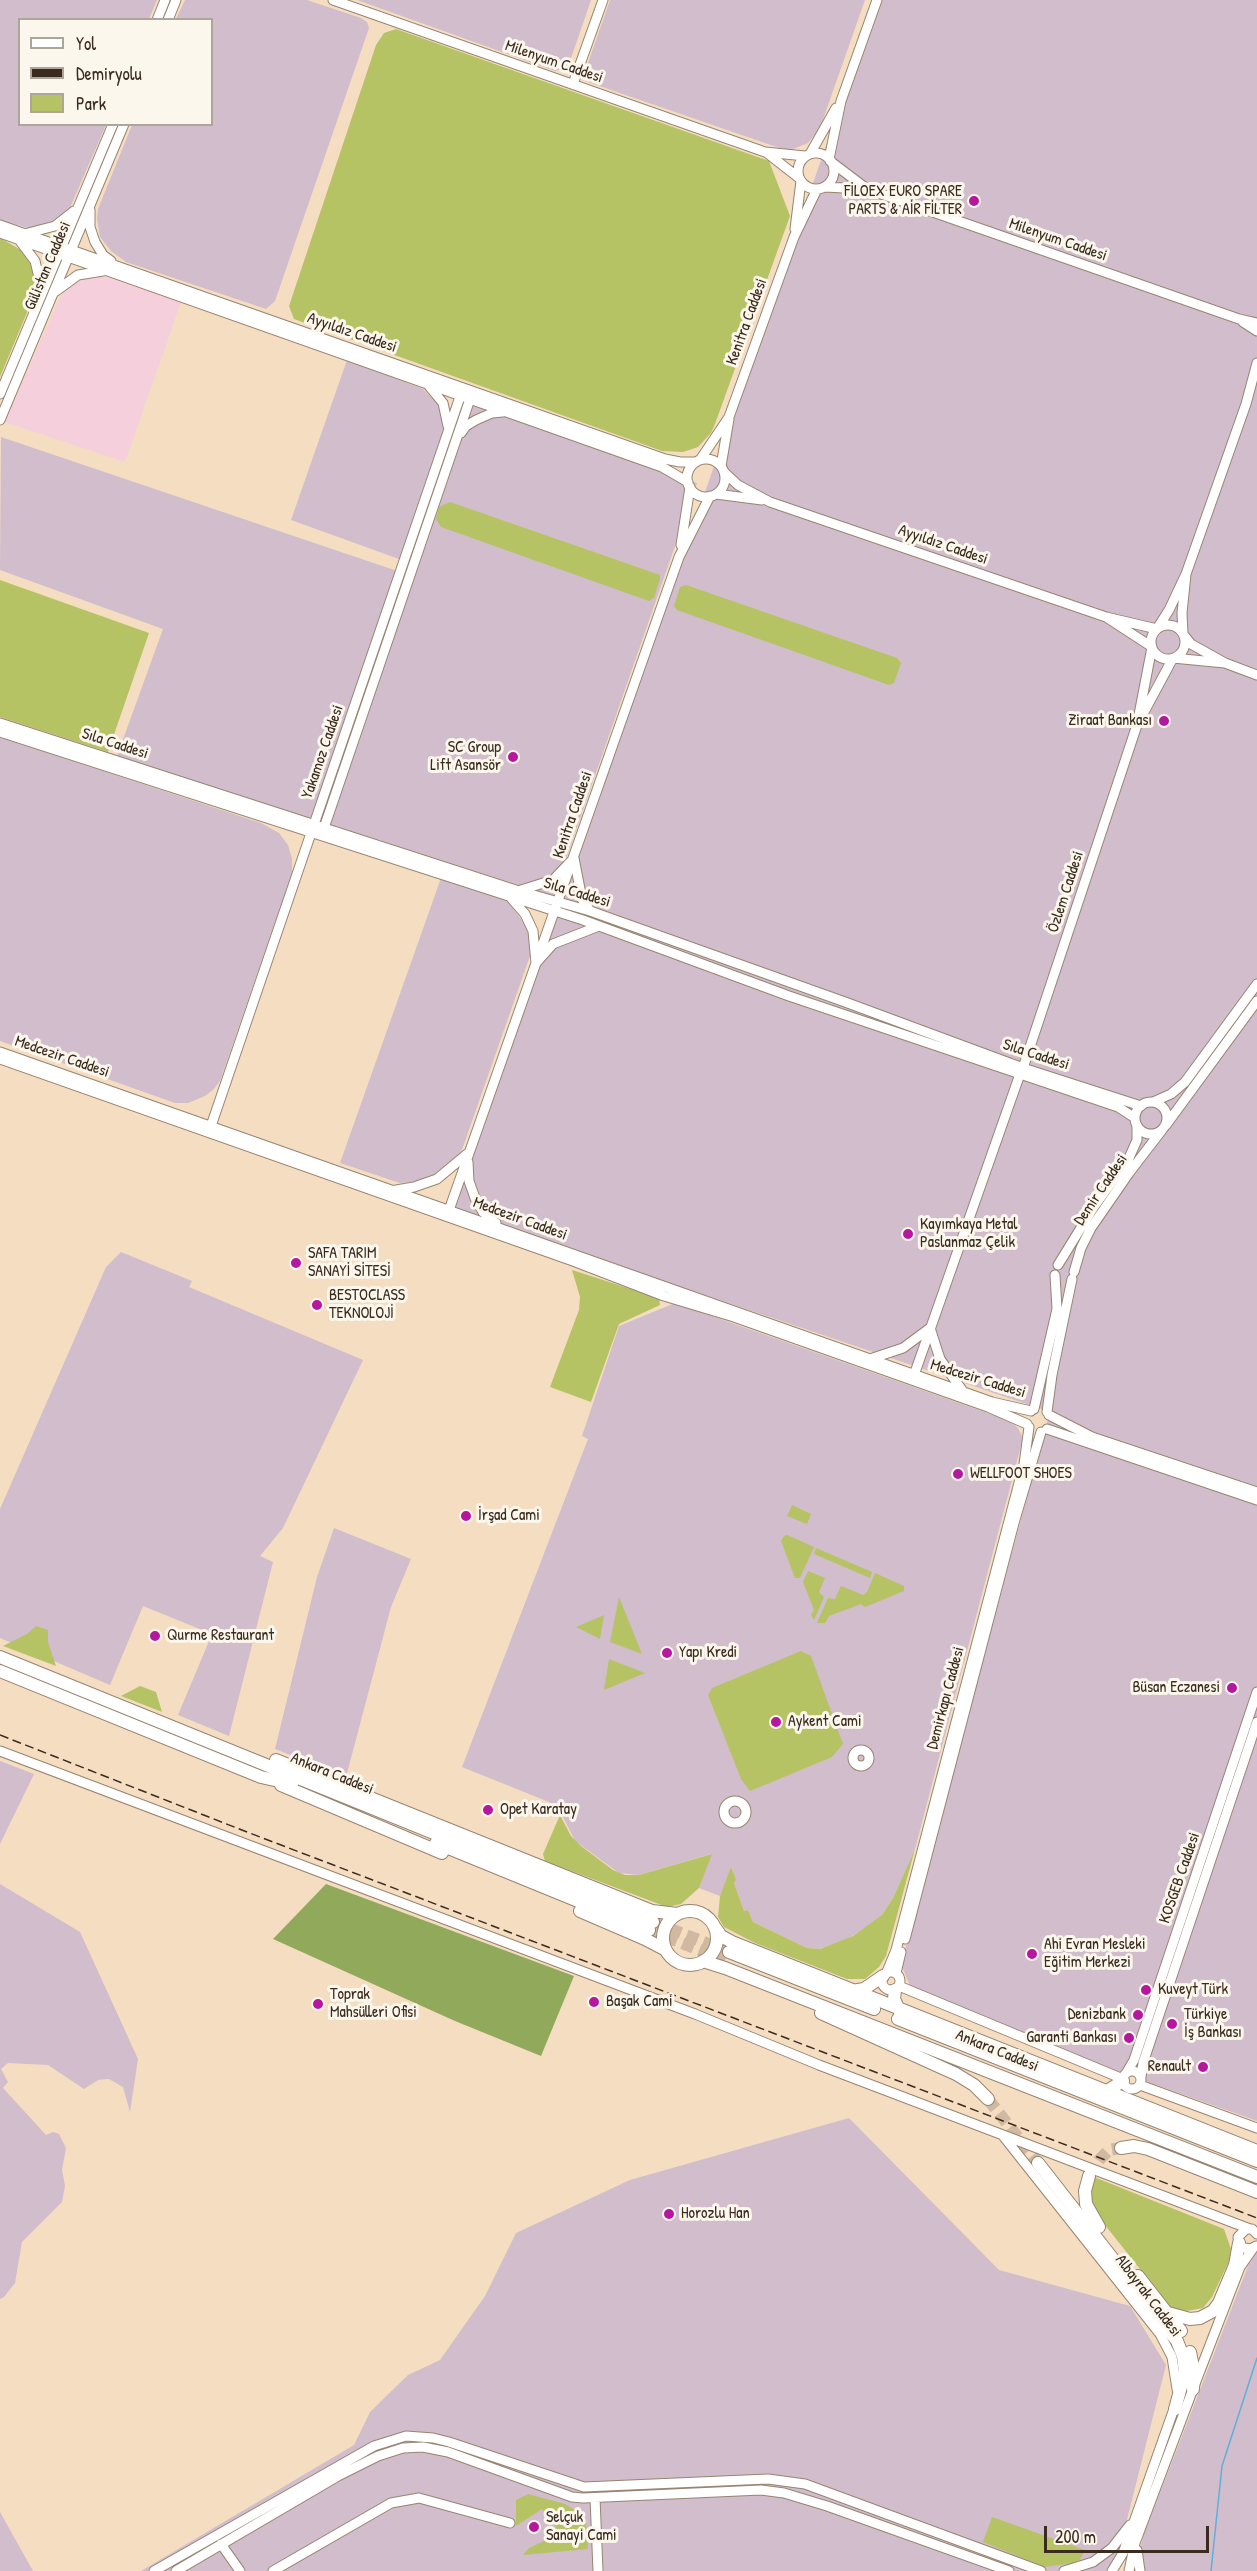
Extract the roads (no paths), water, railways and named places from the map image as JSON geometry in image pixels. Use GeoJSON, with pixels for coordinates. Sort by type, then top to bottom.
{"type":"FeatureCollection","features":[{"type":"Feature","properties":{"kind":"highway","name":"Ankara Caddesi"},"geometry":{"type":"LineString","coordinates":[[0,1658],[258,1761],[651,1926],[283,1780],[261,1777],[0,1671]]}},
{"type":"Feature","properties":{"kind":"highway"},"geometry":{"type":"LineString","coordinates":[[258,1761],[272,1759],[652,1911],[677,1914],[697,1912],[710,1920],[721,1936],[732,1942],[1257,2151]]}},
{"type":"Feature","properties":{"kind":"highway"},"geometry":{"type":"LineString","coordinates":[[261,1777],[645,1938],[666,1950],[678,1962],[695,1964],[703,1961],[714,1950],[716,1942],[714,1926]]}},
{"type":"Feature","properties":{"kind":"highway"},"geometry":{"type":"LineString","coordinates":[[666,1950],[663,1934],[666,1926],[677,1914]]}},
{"type":"Feature","properties":{"kind":"highway","name":"Ankara Caddesi"},"geometry":{"type":"LineString","coordinates":[[1257,2161],[727,1956],[1257,2173]]}},
{"type":"Feature","properties":{"kind":"highway"},"geometry":{"type":"LineString","coordinates":[[703,1961],[1257,2177]]}},
{"type":"Feature","properties":{"kind":"highway"},"geometry":{"type":"LineString","coordinates":[[852,1991],[864,1989],[888,1974]]}},
{"type":"Feature","properties":{"kind":"highway"},"geometry":{"type":"LineString","coordinates":[[897,1988],[894,1999],[899,2010]]}},
{"type":"Feature","properties":{"kind":"highway"},"geometry":{"type":"LineString","coordinates":[[781,1990],[846,2026],[956,2074],[974,2085],[988,2099]]}},
{"type":"Feature","properties":{"kind":"highway"},"geometry":{"type":"LineString","coordinates":[[967,2036],[1037,2074]]}},
{"type":"Feature","properties":{"kind":"highway"},"geometry":{"type":"LineString","coordinates":[[1107,2091],[1124,2077]]}},
{"type":"Feature","properties":{"kind":"highway"},"geometry":{"type":"LineString","coordinates":[[1139,2083],[1142,2104]]}},
{"type":"Feature","properties":{"kind":"highway"},"geometry":{"type":"LineString","coordinates":[[1121,2148],[1134,2146],[1148,2150],[1257,2192]]}},
{"type":"Feature","properties":{"kind":"highway"},"geometry":{"type":"LineString","coordinates":[[1033,2164],[1177,2341],[1183,2356],[1185,2372],[1175,2409]]}},
{"type":"Feature","properties":{"kind":"highway"},"geometry":{"type":"LineString","coordinates":[[1089,2176],[1085,2197],[1091,2216],[1168,2313],[1189,2349],[1194,2372],[1193,2389]]}},
{"type":"Feature","properties":{"kind":"highway"},"geometry":{"type":"LineString","coordinates":[[1168,2313],[1190,2319],[1200,2318],[1213,2311],[1221,2299],[1235,2265],[1238,2241]]}},
{"type":"Feature","properties":{"kind":"street"},"geometry":{"type":"LineString","coordinates":[[158,18],[165,0]]}},
{"type":"Feature","properties":{"kind":"street"},"geometry":{"type":"LineString","coordinates":[[169,18],[176,0]]}},
{"type":"Feature","properties":{"kind":"street","name":"Milenyum Caddesi"},"geometry":{"type":"LineString","coordinates":[[333,0],[765,152]]}},
{"type":"Feature","properties":{"kind":"street"},"geometry":{"type":"LineString","coordinates":[[573,84],[603,0]]}},
{"type":"Feature","properties":{"kind":"street"},"geometry":{"type":"LineString","coordinates":[[794,237],[821,188],[833,177],[830,160],[841,100],[877,0]]}},
{"type":"Feature","properties":{"kind":"street"},"geometry":{"type":"LineString","coordinates":[[794,237],[800,180],[798,166],[841,100]]}},
{"type":"Feature","properties":{"kind":"street","name":"Gülistan Caddesi"},"geometry":{"type":"LineString","coordinates":[[0,420],[47,295],[58,250],[78,208],[111,126]]}},
{"type":"Feature","properties":{"kind":"street","name":"Gülistan Caddesi"},"geometry":{"type":"LineString","coordinates":[[0,394],[69,254],[123,126]]}},
{"type":"Feature","properties":{"kind":"street"},"geometry":{"type":"LineString","coordinates":[[765,152],[821,154],[867,189]]}},
{"type":"Feature","properties":{"kind":"street"},"geometry":{"type":"LineString","coordinates":[[765,152],[807,187],[867,189]]}},
{"type":"Feature","properties":{"kind":"street","name":"Milenyum Caddesi"},"geometry":{"type":"LineString","coordinates":[[867,189],[1239,319]]}},
{"type":"Feature","properties":{"kind":"street"},"geometry":{"type":"LineString","coordinates":[[91,201],[89,220],[95,242],[103,255],[121,268]]}},
{"type":"Feature","properties":{"kind":"street"},"geometry":{"type":"LineString","coordinates":[[78,208],[55,226],[20,236],[35,261],[47,295],[78,275],[107,272]]}},
{"type":"Feature","properties":{"kind":"street","name":"Ayyıldız Caddesi"},"geometry":{"type":"LineString","coordinates":[[0,225],[20,236],[69,254],[121,268],[466,394],[665,459],[680,462],[698,461]]}},
{"type":"Feature","properties":{"kind":"street","name":"Ayyıldız Caddesi"},"geometry":{"type":"LineString","coordinates":[[0,233],[20,236]]}},
{"type":"Feature","properties":{"kind":"street","name":"Kenitra Caddesi"},"geometry":{"type":"LineString","coordinates":[[729,417],[794,237]]}},
{"type":"Feature","properties":{"kind":"street","name":"Ayyıldız Caddesi"},"geometry":{"type":"LineString","coordinates":[[69,254],[107,272],[428,384],[466,394],[505,412],[662,467],[689,485]]}},
{"type":"Feature","properties":{"kind":"street"},"geometry":{"type":"LineString","coordinates":[[1239,319],[1257,323]]}},
{"type":"Feature","properties":{"kind":"street"},"geometry":{"type":"LineString","coordinates":[[1239,319],[1257,331]]}},
{"type":"Feature","properties":{"kind":"street"},"geometry":{"type":"LineString","coordinates":[[1225,663],[1158,655],[1152,647],[1152,637],[1169,610],[1186,574],[1246,404],[1257,363]]}},
{"type":"Feature","properties":{"kind":"street"},"geometry":{"type":"LineString","coordinates":[[428,384],[436,392],[446,409],[451,439]]}},
{"type":"Feature","properties":{"kind":"street"},"geometry":{"type":"LineString","coordinates":[[1246,404],[1257,387]]}},
{"type":"Feature","properties":{"kind":"street","name":"Yakamoz Caddesi"},"geometry":{"type":"LineString","coordinates":[[322,832],[466,394]]}},
{"type":"Feature","properties":{"kind":"street"},"geometry":{"type":"LineString","coordinates":[[451,439],[466,426],[492,413],[505,412]]}},
{"type":"Feature","properties":{"kind":"street"},"geometry":{"type":"LineString","coordinates":[[679,557],[689,470],[729,417]]}},
{"type":"Feature","properties":{"kind":"street"},"geometry":{"type":"LineString","coordinates":[[679,557],[713,495],[723,485],[722,469],[729,417]]}},
{"type":"Feature","properties":{"kind":"street","name":"Yakamoz Caddesi"},"geometry":{"type":"LineString","coordinates":[[211,1126],[312,829],[451,439]]}},
{"type":"Feature","properties":{"kind":"street"},"geometry":{"type":"LineString","coordinates":[[698,461],[710,459],[722,469]]}},
{"type":"Feature","properties":{"kind":"street","name":"Ayyıldız Caddesi"},"geometry":{"type":"LineString","coordinates":[[722,469],[738,485],[770,502],[1106,617],[1157,629]]}},
{"type":"Feature","properties":{"kind":"street"},"geometry":{"type":"LineString","coordinates":[[689,485],[699,495],[713,495]]}},
{"type":"Feature","properties":{"kind":"street","name":"Ayyıldız Caddesi"},"geometry":{"type":"LineString","coordinates":[[713,495],[770,502]]}},
{"type":"Feature","properties":{"kind":"street","name":"Kenitra Caddesi"},"geometry":{"type":"LineString","coordinates":[[447,1214],[679,557]]}},
{"type":"Feature","properties":{"kind":"street"},"geometry":{"type":"LineString","coordinates":[[1173,658],[1184,648],[1182,613],[1186,574]]}},
{"type":"Feature","properties":{"kind":"street","name":"Ayyıldız Caddesi"},"geometry":{"type":"LineString","coordinates":[[1106,617],[1152,647]]}},
{"type":"Feature","properties":{"kind":"street"},"geometry":{"type":"LineString","coordinates":[[1157,629],[1171,625],[1191,644],[1225,663],[1257,675]]}},
{"type":"Feature","properties":{"kind":"street","name":"Özlem Caddesi"},"geometry":{"type":"LineString","coordinates":[[913,1378],[1021,1071],[1137,725],[1152,647]]}},
{"type":"Feature","properties":{"kind":"street","name":"Özlem Caddesi"},"geometry":{"type":"LineString","coordinates":[[1137,725],[1173,658]]}},
{"type":"Feature","properties":{"kind":"street","name":"Sıla Caddesi"},"geometry":{"type":"LineString","coordinates":[[0,723],[312,829],[512,893],[556,906],[590,911],[845,1002],[1021,1071],[1141,1106]]}},
{"type":"Feature","properties":{"kind":"street"},"geometry":{"type":"LineString","coordinates":[[0,732],[312,829]]}},
{"type":"Feature","properties":{"kind":"street"},"geometry":{"type":"LineString","coordinates":[[536,963],[535,940],[529,922],[512,893],[553,880],[574,858]]}},
{"type":"Feature","properties":{"kind":"street"},"geometry":{"type":"LineString","coordinates":[[574,858],[582,899],[590,911]]}},
{"type":"Feature","properties":{"kind":"street"},"geometry":{"type":"LineString","coordinates":[[556,906],[599,926],[789,996],[1021,1071],[1118,1107],[1149,1135],[1164,1128],[1168,1117],[1165,1110],[1153,1102]]}},
{"type":"Feature","properties":{"kind":"street"},"geometry":{"type":"LineString","coordinates":[[536,963],[553,944],[599,926]]}},
{"type":"Feature","properties":{"kind":"street"},"geometry":{"type":"LineString","coordinates":[[1136,1122],[1141,1106],[1171,1094],[1185,1082],[1257,984]]}},
{"type":"Feature","properties":{"kind":"street","name":"Demir Caddesi"},"geometry":{"type":"LineString","coordinates":[[1073,1275],[1084,1241],[1101,1212],[1257,1002]]}},
{"type":"Feature","properties":{"kind":"street","name":"Medcezir Caddesi"},"geometry":{"type":"LineString","coordinates":[[0,1052],[393,1190],[447,1214],[503,1228],[871,1359],[913,1378],[1002,1405],[1033,1410]]}},
{"type":"Feature","properties":{"kind":"street","name":"Medcezir Caddesi"},"geometry":{"type":"LineString","coordinates":[[0,1059],[447,1214],[664,1296],[734,1317],[913,1378],[988,1407],[1028,1426]]}},
{"type":"Feature","properties":{"kind":"street","name":"Demir Caddesi"},"geometry":{"type":"LineString","coordinates":[[1055,1275],[1058,1265],[1095,1205],[1129,1158],[1137,1140],[1136,1122]]}},
{"type":"Feature","properties":{"kind":"street"},"geometry":{"type":"LineString","coordinates":[[393,1190],[414,1187],[437,1179],[458,1163],[470,1149]]}},
{"type":"Feature","properties":{"kind":"street"},"geometry":{"type":"LineString","coordinates":[[470,1149],[468,1172],[475,1198],[483,1212],[503,1228]]}},
{"type":"Feature","properties":{"kind":"street"},"geometry":{"type":"LineString","coordinates":[[1044,1431],[1050,1421],[1048,1414],[1052,1375],[1073,1275],[1068,1263],[1058,1265]]}},
{"type":"Feature","properties":{"kind":"street"},"geometry":{"type":"LineString","coordinates":[[1055,1275],[1062,1282],[1073,1275]]}},
{"type":"Feature","properties":{"kind":"street"},"geometry":{"type":"LineString","coordinates":[[1055,1275],[1057,1309],[1033,1410],[1027,1417],[1028,1426],[1034,1432],[1044,1431],[1257,1500]]}},
{"type":"Feature","properties":{"kind":"street"},"geometry":{"type":"LineString","coordinates":[[871,1359],[903,1348],[930,1328],[940,1359],[963,1392]]}},
{"type":"Feature","properties":{"kind":"street"},"geometry":{"type":"LineString","coordinates":[[1033,1410],[1041,1409],[1092,1437],[1257,1492]]}},
{"type":"Feature","properties":{"kind":"street","name":"Demirkapı Caddesi"},"geometry":{"type":"LineString","coordinates":[[888,1974],[1021,1475],[1029,1439],[1028,1426]]}},
{"type":"Feature","properties":{"kind":"street","name":"Demirkapı Caddesi"},"geometry":{"type":"LineString","coordinates":[[888,1974],[1014,1523],[1044,1431]]}},
{"type":"Feature","properties":{"kind":"street","name":"KOSGEB Caddesi"},"geometry":{"type":"LineString","coordinates":[[1124,2077],[1134,2060],[1153,2006],[1257,1692]]}},
{"type":"Feature","properties":{"kind":"street","name":"KOSGEB Caddesi"},"geometry":{"type":"LineString","coordinates":[[1139,2083],[1143,2063],[1257,1722]]}},
{"type":"Feature","properties":{"kind":"street"},"geometry":{"type":"LineString","coordinates":[[0,1751],[685,2011],[819,2065],[1254,2231]]}},
{"type":"Feature","properties":{"kind":"street"},"geometry":{"type":"LineString","coordinates":[[897,1988],[900,1980],[888,1974],[882,1982],[889,1990],[897,1988],[1124,2077],[1128,2088],[1139,2083],[1257,2128]]}},
{"type":"Feature","properties":{"kind":"street"},"geometry":{"type":"LineString","coordinates":[[1124,2077],[1135,2071],[1139,2083]]}},
{"type":"Feature","properties":{"kind":"street"},"geometry":{"type":"LineString","coordinates":[[1000,2133],[1033,2164]]}},
{"type":"Feature","properties":{"kind":"street"},"geometry":{"type":"LineString","coordinates":[[1033,2164],[1026,2158],[1031,2151],[1042,2150]]}},
{"type":"Feature","properties":{"kind":"street"},"geometry":{"type":"LineString","coordinates":[[1221,2217],[1230,2225],[1244,2248],[1256,2246]]}},
{"type":"Feature","properties":{"kind":"street"},"geometry":{"type":"LineString","coordinates":[[1238,2241],[1242,2231],[1254,2231]]}},
{"type":"Feature","properties":{"kind":"street"},"geometry":{"type":"LineString","coordinates":[[1129,2571],[1136,2541],[1240,2267],[1256,2246]]}},
{"type":"Feature","properties":{"kind":"street"},"geometry":{"type":"LineString","coordinates":[[1112,2571],[1123,2553],[1175,2409]]}},
{"type":"Feature","properties":{"kind":"street"},"geometry":{"type":"LineString","coordinates":[[154,2571],[374,2446],[406,2436],[434,2438],[449,2442],[584,2487],[768,2479],[805,2484],[1041,2571]]}},
{"type":"Feature","properties":{"kind":"street"},"geometry":{"type":"LineString","coordinates":[[176,2571],[338,2476],[378,2456],[403,2448],[423,2447],[448,2452],[572,2497],[595,2498],[761,2490],[784,2493],[827,2506],[1009,2571]]}},
{"type":"Feature","properties":{"kind":"street"},"geometry":{"type":"LineString","coordinates":[[273,2571],[391,2503],[419,2498],[510,2523]]}},
{"type":"Feature","properties":{"kind":"street"},"geometry":{"type":"LineString","coordinates":[[595,2498],[598,2571]]}},
{"type":"Feature","properties":{"kind":"street"},"geometry":{"type":"LineString","coordinates":[[1064,2571],[1093,2562],[1112,2548],[1135,2518]]}},
{"type":"Feature","properties":{"kind":"street"},"geometry":{"type":"LineString","coordinates":[[1136,2541],[1140,2571]]}},
{"type":"Feature","properties":{"kind":"street"},"geometry":{"type":"LineString","coordinates":[[221,2544],[240,2571]]}},
{"type":"Feature","properties":{"kind":"waterway"},"geometry":{"type":"LineString","coordinates":[[1211,2571],[1222,2466],[1257,2358]]}},
{"type":"Feature","properties":{"kind":"tunnel"},"geometry":{"type":"LineString","coordinates":[[653,1922],[729,1952]]}},
{"type":"Feature","properties":{"kind":"tunnel"},"geometry":{"type":"LineString","coordinates":[[649,1930],[725,1960]]}},
{"type":"Feature","properties":{"kind":"tunnel"},"geometry":{"type":"LineString","coordinates":[[988,2099],[1038,2163]]}},
{"type":"Feature","properties":{"kind":"tunnel"},"geometry":{"type":"LineString","coordinates":[[1089,2176],[1099,2160],[1109,2150],[1121,2148]]}},
{"type":"Feature","properties":{"kind":"railway"},"geometry":{"type":"LineString","coordinates":[[0,1735],[247,1832],[1257,2218]]}},
{"type":"Feature","properties":{"kind":"place","name":"FİLOEX EURO SPARE PARTS & AİR FİLTER"},"geometry":{"type":"Point","coordinates":[974,201]}},
{"type":"Feature","properties":{"kind":"place","name":"Ziraat Bankası"},"geometry":{"type":"Point","coordinates":[1164,721]}},
{"type":"Feature","properties":{"kind":"place","name":"SC Group Lift Asansör"},"geometry":{"type":"Point","coordinates":[513,757]}},
{"type":"Feature","properties":{"kind":"place","name":"Kayımkaya Metal Paslanmaz Çelik"},"geometry":{"type":"Point","coordinates":[908,1234]}},
{"type":"Feature","properties":{"kind":"place","name":"SAFA TARIM SANAYİ SİTESİ"},"geometry":{"type":"Point","coordinates":[296,1263]}},
{"type":"Feature","properties":{"kind":"place","name":"BESTOCLASS TEKNOLOJİ"},"geometry":{"type":"Point","coordinates":[317,1305]}},
{"type":"Feature","properties":{"kind":"place","name":"WELLFOOT SHOES"},"geometry":{"type":"Point","coordinates":[958,1474]}},
{"type":"Feature","properties":{"kind":"place","name":"İrşad Cami"},"geometry":{"type":"Point","coordinates":[466,1516]}},
{"type":"Feature","properties":{"kind":"place","name":"Qurme Restaurant"},"geometry":{"type":"Point","coordinates":[155,1636]}},
{"type":"Feature","properties":{"kind":"place","name":"Yapı Kredi"},"geometry":{"type":"Point","coordinates":[667,1653]}},
{"type":"Feature","properties":{"kind":"place","name":"Büsan Eczanesi"},"geometry":{"type":"Point","coordinates":[1232,1688]}},
{"type":"Feature","properties":{"kind":"place","name":"Aykent Cami"},"geometry":{"type":"Point","coordinates":[776,1722]}},
{"type":"Feature","properties":{"kind":"place","name":"Opet Karatay"},"geometry":{"type":"Point","coordinates":[488,1810]}},
{"type":"Feature","properties":{"kind":"place","name":"Ahi Evran Mesleki Eğitim Merkezi"},"geometry":{"type":"Point","coordinates":[1032,1954]}},
{"type":"Feature","properties":{"kind":"place","name":"Kuveyt Türk"},"geometry":{"type":"Point","coordinates":[1146,1990]}},
{"type":"Feature","properties":{"kind":"place","name":"Başak Cami"},"geometry":{"type":"Point","coordinates":[594,2002]}},
{"type":"Feature","properties":{"kind":"place","name":"Toprak Mahsülleri Ofisi"},"geometry":{"type":"Point","coordinates":[318,2004]}},
{"type":"Feature","properties":{"kind":"place","name":"Denizbank"},"geometry":{"type":"Point","coordinates":[1138,2015]}},
{"type":"Feature","properties":{"kind":"place","name":"Türkiye İş Bankası"},"geometry":{"type":"Point","coordinates":[1172,2024]}},
{"type":"Feature","properties":{"kind":"place","name":"Garanti Bankası"},"geometry":{"type":"Point","coordinates":[1129,2038]}},
{"type":"Feature","properties":{"kind":"place","name":"Renault"},"geometry":{"type":"Point","coordinates":[1203,2067]}},
{"type":"Feature","properties":{"kind":"place","name":"Horozlu Han"},"geometry":{"type":"Point","coordinates":[669,2214]}},
{"type":"Feature","properties":{"kind":"place","name":"Selçuk Sanayi Cami"},"geometry":{"type":"Point","coordinates":[534,2527]}}]}
